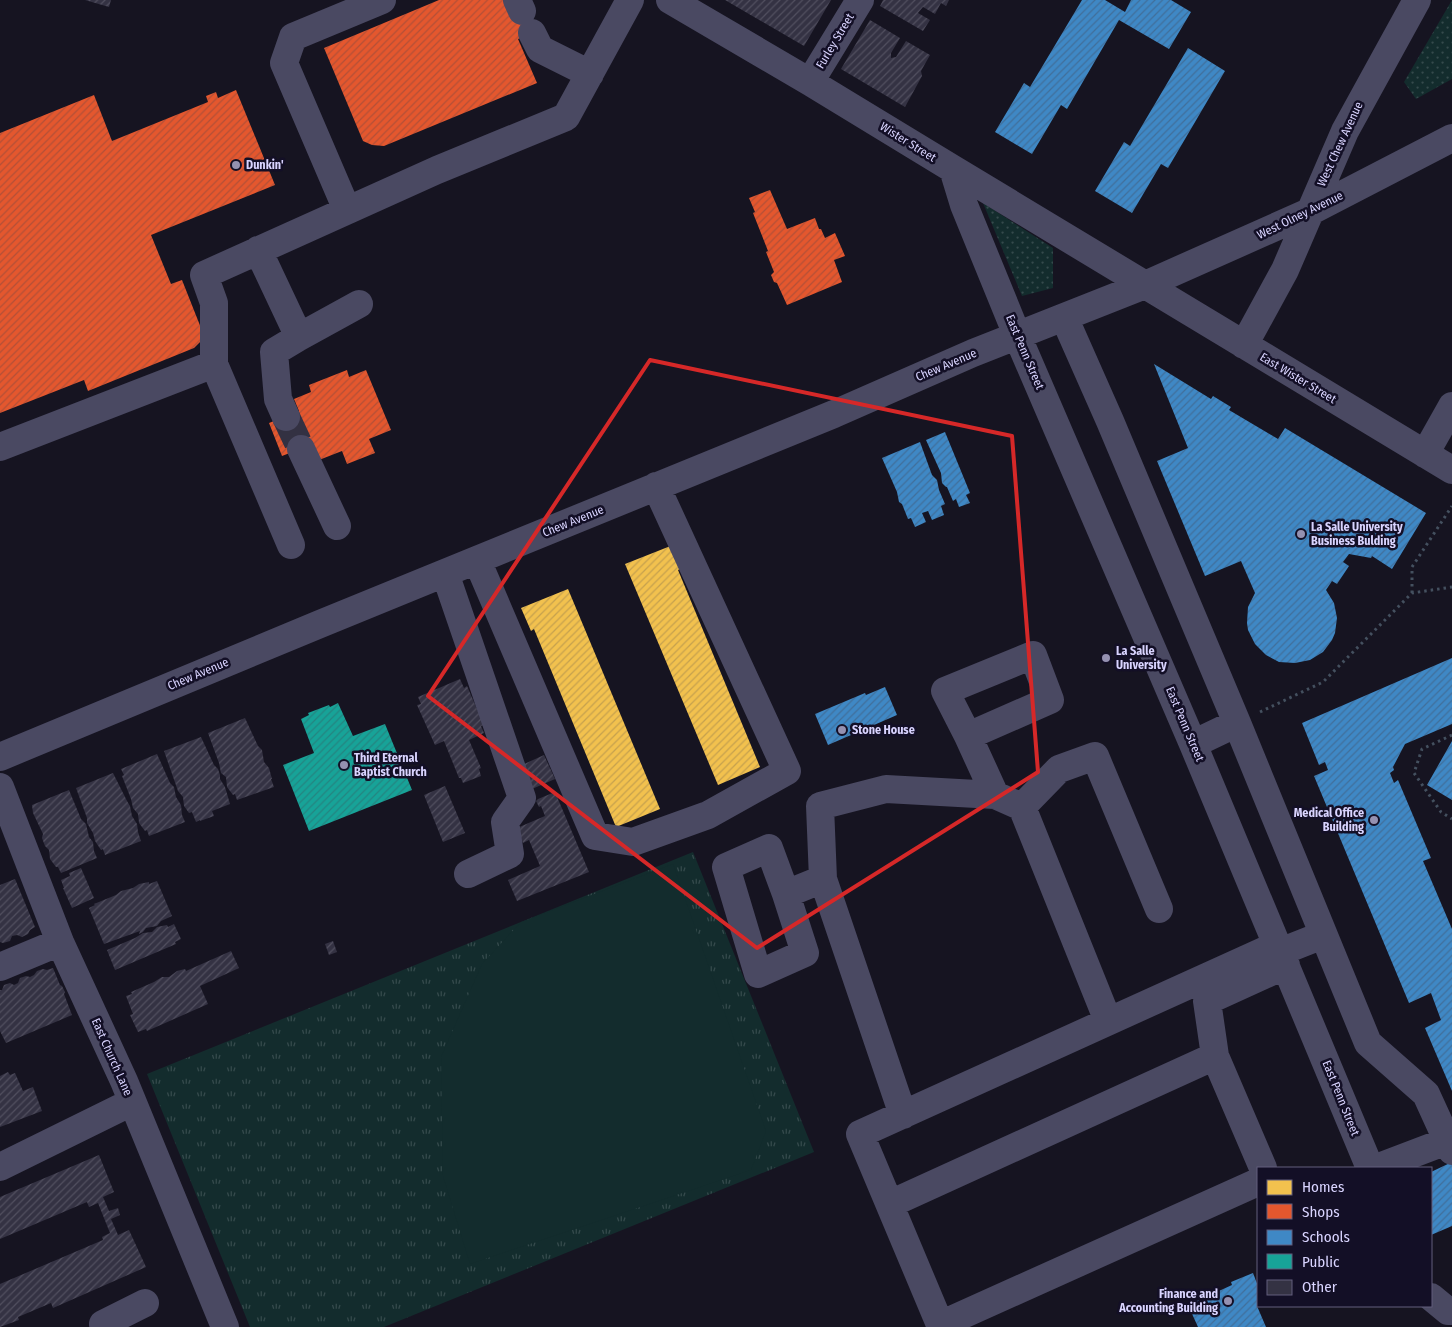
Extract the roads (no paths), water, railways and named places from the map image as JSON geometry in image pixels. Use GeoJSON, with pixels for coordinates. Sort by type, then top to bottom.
{"type":"FeatureCollection","features":[{"type":"Feature","properties":{"kind":"street"},"geometry":{"type":"LineString","coordinates":[[347,210],[284,63],[292,37],[382,0]]}},
{"type":"Feature","properties":{"kind":"street"},"geometry":{"type":"LineString","coordinates":[[291,545],[214,364],[214,302],[204,275],[437,170],[566,117],[630,0]]}},
{"type":"Feature","properties":{"kind":"street","name":"Wister Street"},"geometry":{"type":"LineString","coordinates":[[670,0],[810,82],[1145,285]]}},
{"type":"Feature","properties":{"kind":"street","name":"Furley Street"},"geometry":{"type":"LineString","coordinates":[[810,82],[860,0]]}},
{"type":"Feature","properties":{"kind":"street","name":"West Chew Avenue"},"geometry":{"type":"LineString","coordinates":[[1244,345],[1285,270],[1344,131],[1417,0]]}},
{"type":"Feature","properties":{"kind":"street"},"geometry":{"type":"LineString","coordinates":[[524,15],[540,49],[590,74]]}},
{"type":"Feature","properties":{"kind":"street","name":"West Olney Avenue"},"geometry":{"type":"LineString","coordinates":[[1145,285],[1309,212],[1452,138]]}},
{"type":"Feature","properties":{"kind":"street","name":"East Penn Street"},"geometry":{"type":"LineString","coordinates":[[953,169],[964,205],[1017,335],[1193,744],[1370,1167]]}},
{"type":"Feature","properties":{"kind":"street"},"geometry":{"type":"LineString","coordinates":[[258,250],[299,336]]}},
{"type":"Feature","properties":{"kind":"street","name":"Chew Avenue"},"geometry":{"type":"LineString","coordinates":[[0,757],[834,414],[1017,335],[1145,285]]}},
{"type":"Feature","properties":{"kind":"street","name":"East Wister Street"},"geometry":{"type":"LineString","coordinates":[[1145,285],[1452,470]]}},
{"type":"Feature","properties":{"kind":"street"},"geometry":{"type":"LineString","coordinates":[[286,417],[278,399],[274,352],[299,336],[359,304]]}},
{"type":"Feature","properties":{"kind":"street"},"geometry":{"type":"LineString","coordinates":[[1064,317],[1114,430],[1237,723],[1368,1043],[1426,1094],[1450,1146],[1379,1167]]}},
{"type":"Feature","properties":{"kind":"street"},"geometry":{"type":"LineString","coordinates":[[0,447],[214,364]]}},
{"type":"Feature","properties":{"kind":"street"},"geometry":{"type":"LineString","coordinates":[[1424,454],[1452,406]]}},
{"type":"Feature","properties":{"kind":"street"},"geometry":{"type":"LineString","coordinates":[[301,449],[336,526]]}},
{"type":"Feature","properties":{"kind":"street"},"geometry":{"type":"LineString","coordinates":[[477,560],[595,836],[633,842],[708,815],[787,771],[656,486]]}},
{"type":"Feature","properties":{"kind":"street"},"geometry":{"type":"LineString","coordinates":[[445,573],[522,798],[505,822],[510,854],[468,874]]}},
{"type":"Feature","properties":{"kind":"street"},"geometry":{"type":"LineString","coordinates":[[1193,744],[1237,723]]}},
{"type":"Feature","properties":{"kind":"street"},"geometry":{"type":"LineString","coordinates":[[968,736],[995,795]]}},
{"type":"Feature","properties":{"kind":"street"},"geometry":{"type":"LineString","coordinates":[[1022,807],[1059,769],[1095,756],[1159,908]]}},
{"type":"Feature","properties":{"kind":"street","name":"East Church Lane"},"geometry":{"type":"LineString","coordinates":[[0,787],[60,942],[132,1102],[226,1327]]}},
{"type":"Feature","properties":{"kind":"street"},"geometry":{"type":"LineString","coordinates":[[903,1115],[823,879],[820,806],[886,789],[995,795],[1022,807],[1108,1021]]}},
{"type":"Feature","properties":{"kind":"street"},"geometry":{"type":"LineString","coordinates":[[786,894],[823,879]]}},
{"type":"Feature","properties":{"kind":"street"},"geometry":{"type":"LineString","coordinates":[[1257,1182],[941,1326],[860,1134],[1108,1021],[1281,954],[1323,935]]}},
{"type":"Feature","properties":{"kind":"street"},"geometry":{"type":"LineString","coordinates":[[0,967],[60,942]]}},
{"type":"Feature","properties":{"kind":"street"},"geometry":{"type":"LineString","coordinates":[[1263,1167],[1215,1056],[1207,1001],[1281,954]]}},
{"type":"Feature","properties":{"kind":"street"},"geometry":{"type":"LineString","coordinates":[[890,1204],[1215,1056]]}},
{"type":"Feature","properties":{"kind":"street"},"geometry":{"type":"LineString","coordinates":[[0,1167],[132,1102]]}},
{"type":"Feature","properties":{"kind":"street"},"geometry":{"type":"LineString","coordinates":[[1432,1298],[1448,1311],[1452,1311]]}},
{"type":"Feature","properties":{"kind":"street"},"geometry":{"type":"LineString","coordinates":[[101,1326],[145,1303]]}},
{"type":"Feature","properties":{"kind":"tunnel"},"geometry":{"type":"LineString","coordinates":[[286,417],[301,449]]}},
{"type":"Feature","properties":{"kind":"place","name":"Dunkin'"},"geometry":{"type":"Point","coordinates":[236,165]}},
{"type":"Feature","properties":{"kind":"place","name":"La Salle University Business Bulding"},"geometry":{"type":"Point","coordinates":[1301,534]}},
{"type":"Feature","properties":{"kind":"place","name":"La Salle University"},"geometry":{"type":"Point","coordinates":[1106,658]}},
{"type":"Feature","properties":{"kind":"place","name":"Stone House"},"geometry":{"type":"Point","coordinates":[842,730]}},
{"type":"Feature","properties":{"kind":"place","name":"Third Eternal Baptist Church"},"geometry":{"type":"Point","coordinates":[344,765]}},
{"type":"Feature","properties":{"kind":"place","name":"Medical Office Building"},"geometry":{"type":"Point","coordinates":[1374,820]}},
{"type":"Feature","properties":{"kind":"place","name":"Finance and Accounting Building"},"geometry":{"type":"Point","coordinates":[1228,1301]}}]}
